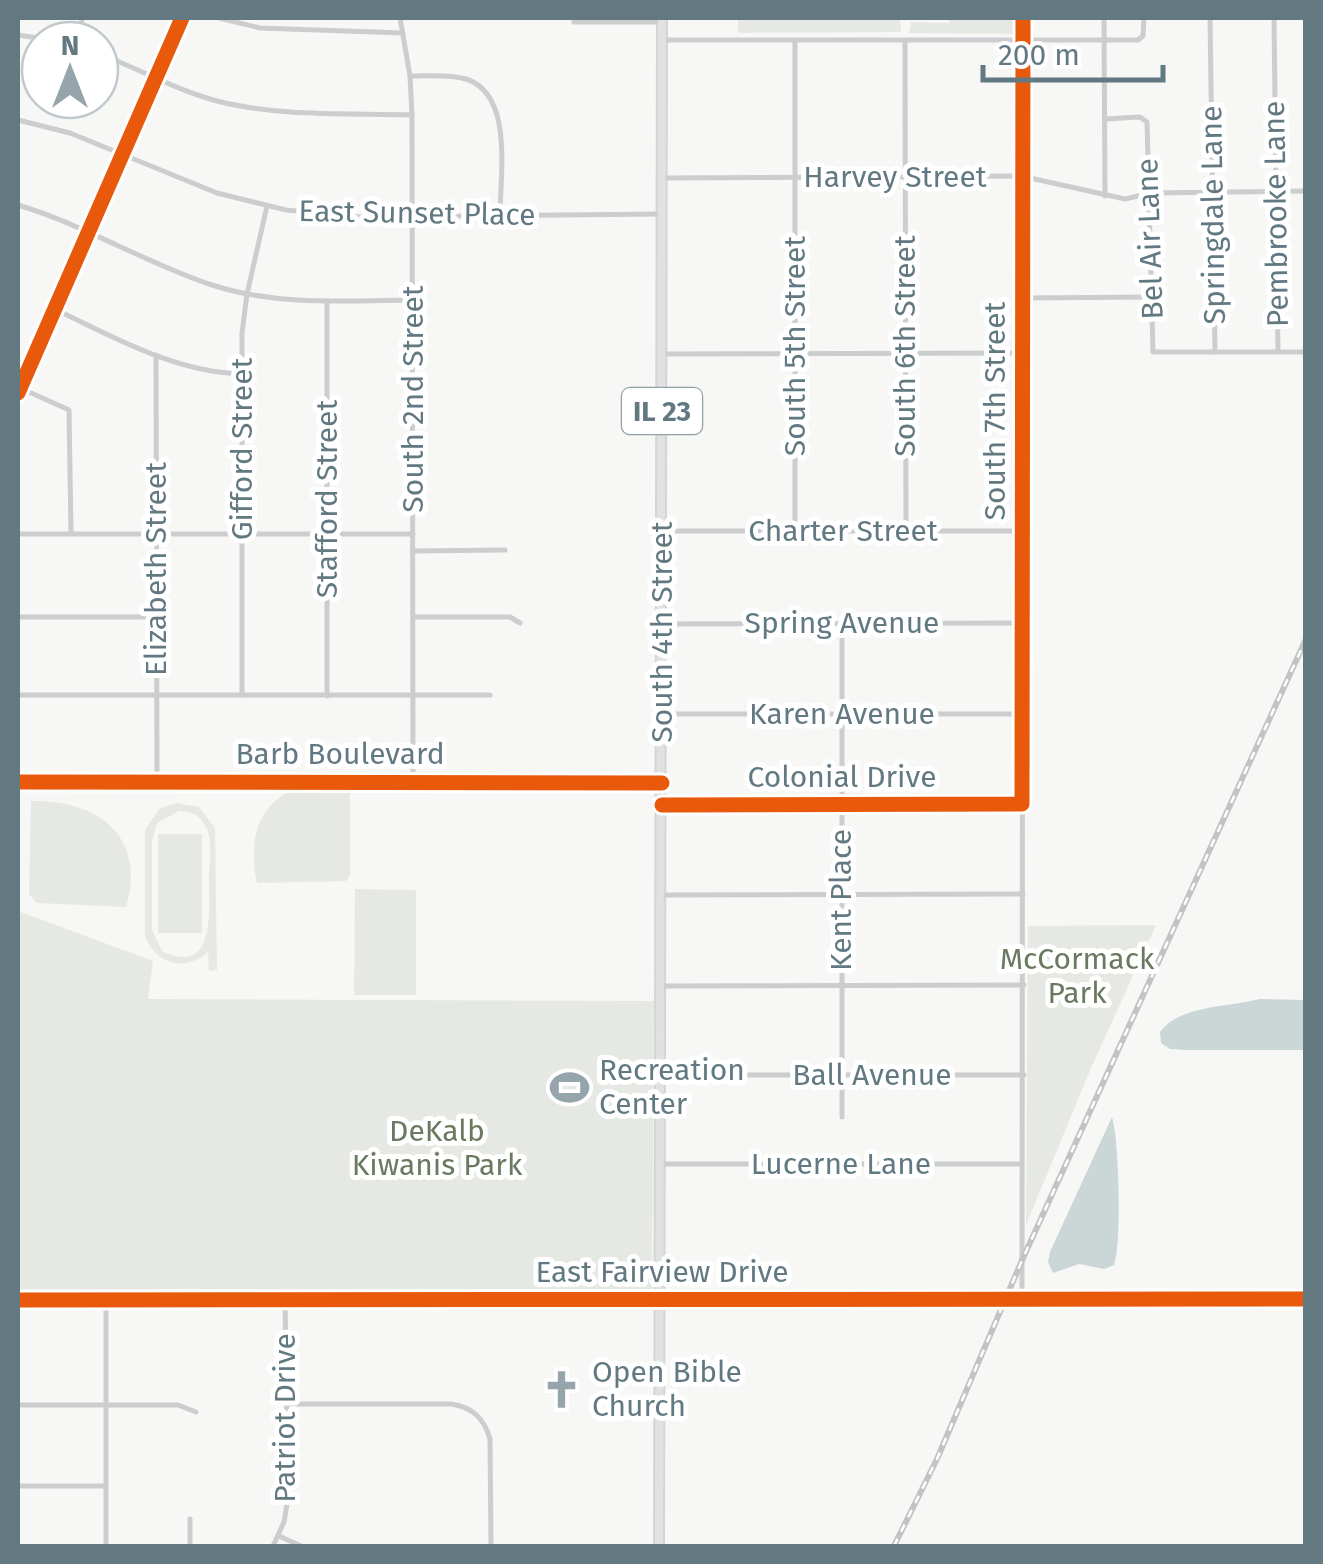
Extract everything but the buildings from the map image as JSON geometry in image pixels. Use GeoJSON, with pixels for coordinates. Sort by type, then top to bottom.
{"type":"FeatureCollection","features":[{"type":"Feature","properties":{"kind":"main road","name":"South 4th Street"},"geometry":{"type":"LineString","coordinates":[[659,1546],[662,20]]}},
{"type":"Feature","properties":{"kind":"street"},"geometry":{"type":"LineString","coordinates":[[71,533],[69,410],[18,390],[182,18]]}},
{"type":"Feature","properties":{"kind":"street"},"geometry":{"type":"LineString","coordinates":[[219,18],[260,28],[404,32]]}},
{"type":"Feature","properties":{"kind":"street","name":"South 2nd Street"},"geometry":{"type":"LineString","coordinates":[[400,18],[412,115],[413,782]]}},
{"type":"Feature","properties":{"kind":"street"},"geometry":{"type":"LineString","coordinates":[[574,18],[574,22],[662,20]]}},
{"type":"Feature","properties":{"kind":"street","name":"South 7th Street"},"geometry":{"type":"LineString","coordinates":[[1022,1299],[1023,18]]}},
{"type":"Feature","properties":{"kind":"street"},"geometry":{"type":"LineString","coordinates":[[1104,18],[1104,196]]}},
{"type":"Feature","properties":{"kind":"street"},"geometry":{"type":"LineString","coordinates":[[662,40],[1138,40],[1144,33],[1144,18]]}},
{"type":"Feature","properties":{"kind":"street","name":"Springdale Lane"},"geometry":{"type":"LineString","coordinates":[[1210,18],[1215,352]]}},
{"type":"Feature","properties":{"kind":"street","name":"Pembrooke Lane"},"geometry":{"type":"LineString","coordinates":[[1274,18],[1278,352]]}},
{"type":"Feature","properties":{"kind":"street","name":"South 5th Street"},"geometry":{"type":"LineString","coordinates":[[795,41],[795,531]]}},
{"type":"Feature","properties":{"kind":"street","name":"South 6th Street"},"geometry":{"type":"LineString","coordinates":[[905,41],[906,530]]}},
{"type":"Feature","properties":{"kind":"street"},"geometry":{"type":"LineString","coordinates":[[120,63],[204,97],[251,108],[412,115]]}},
{"type":"Feature","properties":{"kind":"street"},"geometry":{"type":"LineString","coordinates":[[410,76],[468,79],[490,94],[499,122],[500,215]]}},
{"type":"Feature","properties":{"kind":"street","name":"East Sunset Place"},"geometry":{"type":"LineString","coordinates":[[18,120],[70,133],[204,189],[267,206],[331,216],[662,214]]}},
{"type":"Feature","properties":{"kind":"street","name":"Bel Air Lane"},"geometry":{"type":"LineString","coordinates":[[1104,120],[1146,120],[1154,352],[1215,352]]}},
{"type":"Feature","properties":{"kind":"street","name":"Harvey Street"},"geometry":{"type":"LineString","coordinates":[[662,178],[1021,176],[1132,199],[1151,193],[1306,191]]}},
{"type":"Feature","properties":{"kind":"street"},"geometry":{"type":"LineString","coordinates":[[18,206],[189,277],[247,294],[280,300],[413,300]]}},
{"type":"Feature","properties":{"kind":"street","name":"Gifford Street"},"geometry":{"type":"LineString","coordinates":[[242,694],[242,374],[247,294],[267,206]]}},
{"type":"Feature","properties":{"kind":"street"},"geometry":{"type":"LineString","coordinates":[[1022,298],[1152,297]]}},
{"type":"Feature","properties":{"kind":"street","name":"Stafford Street"},"geometry":{"type":"LineString","coordinates":[[327,301],[327,696]]}},
{"type":"Feature","properties":{"kind":"street"},"geometry":{"type":"LineString","coordinates":[[54,308],[156,356],[203,372],[242,374]]}},
{"type":"Feature","properties":{"kind":"street"},"geometry":{"type":"LineString","coordinates":[[1215,352],[1306,352]]}},
{"type":"Feature","properties":{"kind":"street"},"geometry":{"type":"LineString","coordinates":[[662,354],[1022,353]]}},
{"type":"Feature","properties":{"kind":"street","name":"Elizabeth Street"},"geometry":{"type":"LineString","coordinates":[[156,356],[156,782]]}},
{"type":"Feature","properties":{"kind":"street","name":"Charter Street"},"geometry":{"type":"LineString","coordinates":[[663,531],[1023,530]]}},
{"type":"Feature","properties":{"kind":"street"},"geometry":{"type":"LineString","coordinates":[[18,534],[412,534]]}},
{"type":"Feature","properties":{"kind":"street"},"geometry":{"type":"LineString","coordinates":[[413,551],[505,550]]}},
{"type":"Feature","properties":{"kind":"street"},"geometry":{"type":"LineString","coordinates":[[18,617],[156,618]]}},
{"type":"Feature","properties":{"kind":"street"},"geometry":{"type":"LineString","coordinates":[[413,617],[510,618],[520,622]]}},
{"type":"Feature","properties":{"kind":"street","name":"Kent Place"},"geometry":{"type":"LineString","coordinates":[[842,623],[842,1118]]}},
{"type":"Feature","properties":{"kind":"street","name":"Spring Avenue"},"geometry":{"type":"LineString","coordinates":[[662,624],[1022,623]]}},
{"type":"Feature","properties":{"kind":"street"},"geometry":{"type":"LineString","coordinates":[[18,696],[490,695]]}},
{"type":"Feature","properties":{"kind":"street","name":"Karen Avenue"},"geometry":{"type":"LineString","coordinates":[[662,714],[1022,714]]}},
{"type":"Feature","properties":{"kind":"street","name":"Barb Boulevard"},"geometry":{"type":"LineString","coordinates":[[18,782],[662,782]]}},
{"type":"Feature","properties":{"kind":"street","name":"Colonial Drive"},"geometry":{"type":"LineString","coordinates":[[662,805],[1022,804]]}},
{"type":"Feature","properties":{"kind":"street"},"geometry":{"type":"LineString","coordinates":[[661,895],[1022,894]]}},
{"type":"Feature","properties":{"kind":"street"},"geometry":{"type":"LineString","coordinates":[[661,986],[1024,984]]}},
{"type":"Feature","properties":{"kind":"street","name":"Ball Avenue"},"geometry":{"type":"LineString","coordinates":[[660,1074],[1024,1075]]}},
{"type":"Feature","properties":{"kind":"street","name":"Lucerne Lane"},"geometry":{"type":"LineString","coordinates":[[659,1164],[1023,1164]]}},
{"type":"Feature","properties":{"kind":"street","name":"East Fairview Drive"},"geometry":{"type":"LineString","coordinates":[[18,1300],[1306,1298]]}},
{"type":"Feature","properties":{"kind":"street"},"geometry":{"type":"LineString","coordinates":[[106,1299],[106,1546]]}},
{"type":"Feature","properties":{"kind":"street","name":"Patriot Drive"},"geometry":{"type":"LineString","coordinates":[[273,1546],[288,1498],[285,1299]]}},
{"type":"Feature","properties":{"kind":"street"},"geometry":{"type":"LineString","coordinates":[[18,1404],[178,1406],[196,1412]]}},
{"type":"Feature","properties":{"kind":"street"},"geometry":{"type":"LineString","coordinates":[[288,1404],[451,1404],[468,1408],[480,1418],[490,1438],[491,1546]]}},
{"type":"Feature","properties":{"kind":"street"},"geometry":{"type":"LineString","coordinates":[[18,1486],[106,1486]]}},
{"type":"Feature","properties":{"kind":"street"},"geometry":{"type":"LineString","coordinates":[[190,1519],[190,1546]]}},
{"type":"Feature","properties":{"kind":"street"},"geometry":{"type":"LineString","coordinates":[[278,1536],[301,1546]]}},
{"type":"Feature","properties":{"kind":"green space"},"geometry":{"type":"Polygon","coordinates":[[[738,18],[900,18],[901,32],[738,33],[738,18]]]}},
{"type":"Feature","properties":{"kind":"green space"},"geometry":{"type":"Polygon","coordinates":[[[1014,18],[1014,34],[909,33],[911,22],[949,23],[950,19],[1014,18]]]}},
{"type":"Feature","properties":{"kind":"green space"},"geometry":{"type":"Polygon","coordinates":[[[300,787],[350,788],[350,875],[346,881],[257,883],[254,853],[259,825],[273,803],[300,787]]]}},
{"type":"Feature","properties":{"kind":"green space"},"geometry":{"type":"Polygon","coordinates":[[[31,801],[76,807],[111,826],[129,860],[131,882],[126,907],[37,903],[29,894],[31,801]]]}},
{"type":"Feature","properties":{"kind":"green space"},"geometry":{"type":"Polygon","coordinates":[[[176,803],[199,807],[215,828],[217,970],[209,971],[208,952],[190,962],[164,959],[145,936],[145,830],[159,809],[176,803]],[[179,811],[157,823],[152,841],[152,930],[162,951],[180,957],[192,955],[206,937],[210,852],[203,822],[191,813],[179,811]]]}},
{"type":"Feature","properties":{"kind":"green space"},"geometry":{"type":"Polygon","coordinates":[[[158,834],[202,834],[202,933],[158,933],[158,834]]]}},
{"type":"Feature","properties":{"kind":"green space"},"geometry":{"type":"Polygon","coordinates":[[[355,889],[416,890],[416,995],[354,995],[355,889]]]}},
{"type":"Feature","properties":{"kind":"green space","name":"DeKalb Kiwanis Park"},"geometry":{"type":"Polygon","coordinates":[[[18,911],[153,961],[148,999],[654,1001],[652,1290],[636,1294],[18,1294],[18,911]]]}},
{"type":"Feature","properties":{"kind":"green space","name":"McCormack Park"},"geometry":{"type":"Polygon","coordinates":[[[1156,925],[1091,1068],[1026,1225],[1028,926],[1156,925]]]}},
{"type":"Feature","properties":{"kind":"shaded area"},"geometry":{"type":"Polygon","coordinates":[[[1260,999],[1305,1000],[1305,1050],[1184,1050],[1170,1049],[1161,1043],[1160,1032],[1180,1017],[1206,1008],[1260,999]]]}},
{"type":"Feature","properties":{"kind":"shaded area"},"geometry":{"type":"Polygon","coordinates":[[[1112,1117],[1119,1191],[1114,1265],[1104,1269],[1079,1264],[1053,1273],[1048,1262],[1050,1252],[1112,1117]]]}},
{"type":"Feature","properties":{"kind":"railway"},"geometry":{"type":"LineString","coordinates":[[894,1546],[937,1459],[1023,1258],[1306,639]]}},
{"type":"Feature","properties":{"kind":"cycle path"},"geometry":{"type":"LineString","coordinates":[[18,393],[182,18]]}},
{"type":"Feature","properties":{"kind":"cycle path"},"geometry":{"type":"LineString","coordinates":[[662,805],[1022,804],[1023,18]]}},
{"type":"Feature","properties":{"kind":"cycle path"},"geometry":{"type":"LineString","coordinates":[[18,782],[662,783]]}},
{"type":"Feature","properties":{"kind":"cycle path"},"geometry":{"type":"LineString","coordinates":[[18,1300],[1306,1299]]}},
{"type":"Feature","properties":{"kind":"place","name":"Recreation Center"},"geometry":{"type":"Point","coordinates":[569,1087]}},
{"type":"Feature","properties":{"kind":"place","name":"Open Bible Church"},"geometry":{"type":"Point","coordinates":[562,1389]}}]}
